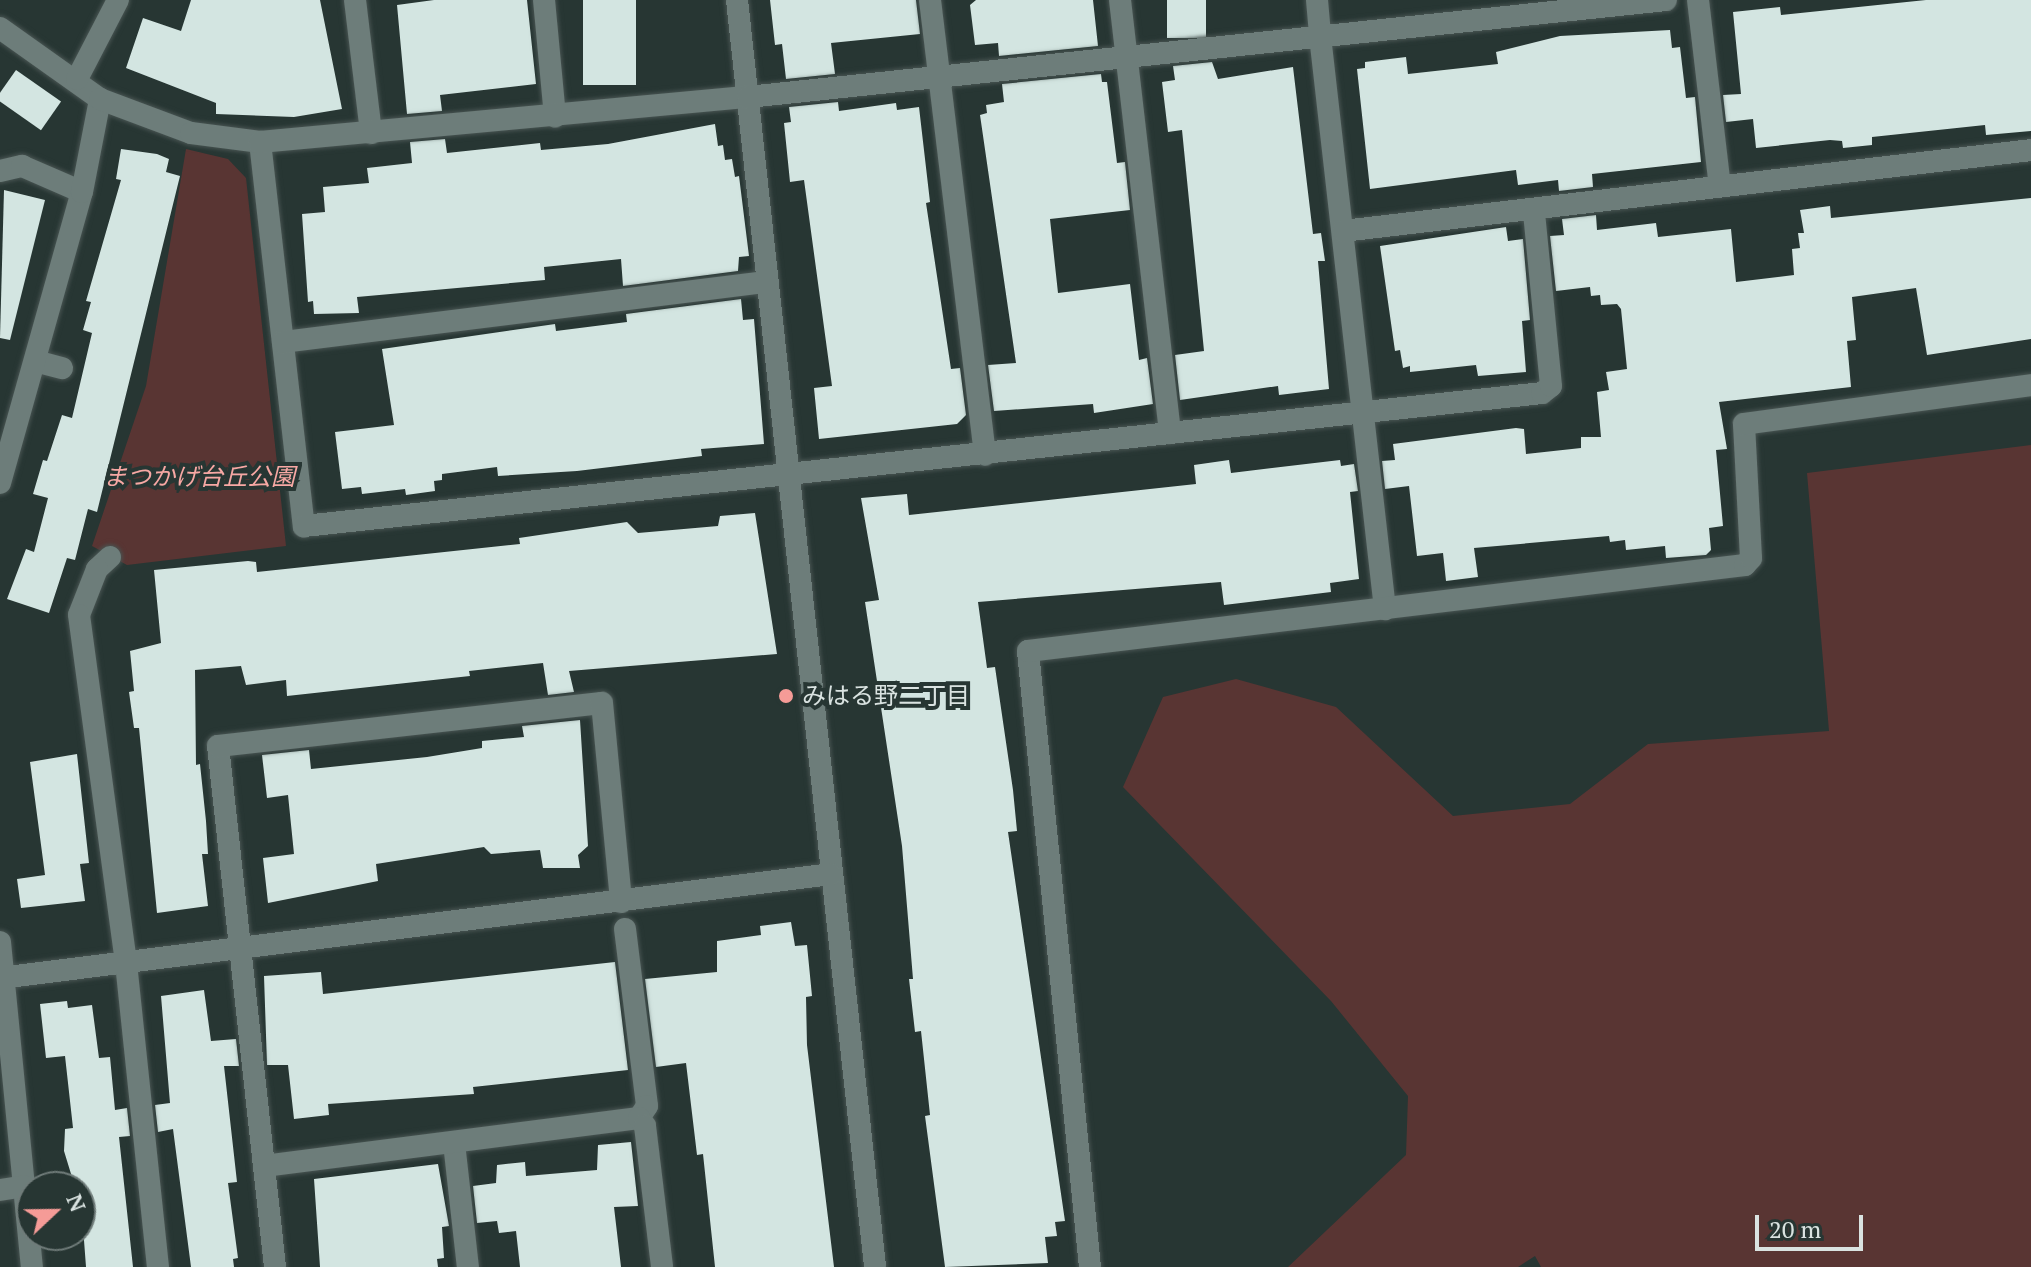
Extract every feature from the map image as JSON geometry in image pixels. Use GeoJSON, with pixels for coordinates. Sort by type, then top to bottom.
{"type":"FeatureCollection","features":[{"type":"Feature","properties":{"kind":"street"},"geometry":{"type":"LineString","coordinates":[[77,79],[118,0]]}},
{"type":"Feature","properties":{"kind":"street"},"geometry":{"type":"LineString","coordinates":[[355,0],[371,133]]}},
{"type":"Feature","properties":{"kind":"street"},"geometry":{"type":"LineString","coordinates":[[544,0],[555,116]]}},
{"type":"Feature","properties":{"kind":"street"},"geometry":{"type":"LineString","coordinates":[[737,0],[791,472],[831,874],[875,1267]]}},
{"type":"Feature","properties":{"kind":"street"},"geometry":{"type":"LineString","coordinates":[[930,0],[985,455]]}},
{"type":"Feature","properties":{"kind":"street"},"geometry":{"type":"LineString","coordinates":[[1120,0],[1170,433]]}},
{"type":"Feature","properties":{"kind":"street"},"geometry":{"type":"LineString","coordinates":[[1317,0],[1385,609]]}},
{"type":"Feature","properties":{"kind":"street"},"geometry":{"type":"LineString","coordinates":[[0,28],[77,79],[100,99],[191,133],[260,142],[748,97],[1126,54],[1320,36],[1510,8],[1666,0]]}},
{"type":"Feature","properties":{"kind":"street"},"geometry":{"type":"LineString","coordinates":[[1698,0],[1720,186]]}},
{"type":"Feature","properties":{"kind":"street"},"geometry":{"type":"LineString","coordinates":[[0,483],[82,192],[100,99]]}},
{"type":"Feature","properties":{"kind":"street"},"geometry":{"type":"LineString","coordinates":[[260,142],[304,526],[1542,393],[1551,386],[1534,212]]}},
{"type":"Feature","properties":{"kind":"street"},"geometry":{"type":"LineString","coordinates":[[1343,231],[1534,212],[1720,186],[2031,150]]}},
{"type":"Feature","properties":{"kind":"street"},"geometry":{"type":"LineString","coordinates":[[0,171],[22,166],[82,192]]}},
{"type":"Feature","properties":{"kind":"street"},"geometry":{"type":"LineString","coordinates":[[283,342],[767,282]]}},
{"type":"Feature","properties":{"kind":"street"},"geometry":{"type":"LineString","coordinates":[[35,361],[62,368]]}},
{"type":"Feature","properties":{"kind":"street"},"geometry":{"type":"LineString","coordinates":[[1090,1267],[1028,651],[1745,565],[1751,558],[1744,424],[2031,385]]}},
{"type":"Feature","properties":{"kind":"street"},"geometry":{"type":"LineString","coordinates":[[110,557],[97,569],[79,615],[126,963],[158,1267]]}},
{"type":"Feature","properties":{"kind":"street"},"geometry":{"type":"LineString","coordinates":[[275,1267],[218,746],[602,703],[621,902]]}},
{"type":"Feature","properties":{"kind":"street"},"geometry":{"type":"LineString","coordinates":[[2,978],[831,874]]}},
{"type":"Feature","properties":{"kind":"street"},"geometry":{"type":"LineString","coordinates":[[264,1166],[639,1118],[647,1106],[625,929]]}},
{"type":"Feature","properties":{"kind":"street"},"geometry":{"type":"LineString","coordinates":[[0,942],[22,1171]]}},
{"type":"Feature","properties":{"kind":"street"},"geometry":{"type":"LineString","coordinates":[[639,1118],[645,1126],[662,1267]]}},
{"type":"Feature","properties":{"kind":"street"},"geometry":{"type":"LineString","coordinates":[[454,1143],[468,1267]]}},
{"type":"Feature","properties":{"kind":"green space","name":"まつかげ台丘公園"},"geometry":{"type":"Polygon","coordinates":[[[186,149],[228,159],[246,178],[286,546],[127,565],[92,546],[146,386],[186,149]]]}},
{"type":"Feature","properties":{"kind":"green space"},"geometry":{"type":"Polygon","coordinates":[[[2031,445],[2031,1267],[1541,1267],[1535,1256],[1518,1267],[1288,1267],[1406,1155],[1408,1096],[1331,1001],[1123,787],[1163,697],[1236,679],[1336,707],[1453,816],[1570,804],[1648,744],[1829,731],[1807,473],[2031,445]]]}},
{"type":"Feature","properties":{"kind":"building"},"geometry":{"type":"Polygon","coordinates":[[[191,0],[320,0],[342,109],[294,117],[216,114],[216,103],[126,68],[143,18],[181,31],[191,0]]]}},
{"type":"Feature","properties":{"kind":"building"},"geometry":{"type":"Polygon","coordinates":[[[434,0],[527,0],[536,84],[440,95],[442,111],[407,114],[397,5],[434,0]]]}},
{"type":"Feature","properties":{"kind":"building"},"geometry":{"type":"Polygon","coordinates":[[[583,0],[636,0],[636,85],[583,85],[583,0]]]}},
{"type":"Feature","properties":{"kind":"building"},"geometry":{"type":"Polygon","coordinates":[[[770,0],[916,0],[920,34],[831,43],[835,74],[786,79],[782,44],[775,45],[770,0]]]}},
{"type":"Feature","properties":{"kind":"building"},"geometry":{"type":"Polygon","coordinates":[[[976,0],[1093,0],[1098,46],[999,56],[998,43],[975,45],[970,5],[976,0]]]}},
{"type":"Feature","properties":{"kind":"building"},"geometry":{"type":"Polygon","coordinates":[[[1167,0],[1206,0],[1206,38],[1167,38],[1167,0]]]}},
{"type":"Feature","properties":{"kind":"building"},"geometry":{"type":"Polygon","coordinates":[[[1926,0],[2031,0],[2031,131],[1986,135],[1985,125],[1872,137],[1872,145],[1843,148],[1842,141],[1830,140],[1756,148],[1753,119],[1726,122],[1723,95],[1741,94],[1733,12],[1780,7],[1781,15],[1926,0]]]}},
{"type":"Feature","properties":{"kind":"building"},"geometry":{"type":"Polygon","coordinates":[[[1670,30],[1672,48],[1680,47],[1686,98],[1695,97],[1701,162],[1592,174],[1593,187],[1559,191],[1558,180],[1518,185],[1516,170],[1370,189],[1357,69],[1365,68],[1365,62],[1406,57],[1408,74],[1498,64],[1496,52],[1560,36],[1670,30]]]}},
{"type":"Feature","properties":{"kind":"building"},"geometry":{"type":"Polygon","coordinates":[[[1212,62],[1218,79],[1293,67],[1313,234],[1321,233],[1325,261],[1318,261],[1329,389],[1279,395],[1278,386],[1180,400],[1175,355],[1204,351],[1182,130],[1168,132],[1162,82],[1175,80],[1173,66],[1212,62]]]}},
{"type":"Feature","properties":{"kind":"building"},"geometry":{"type":"Polygon","coordinates":[[[16,70],[61,102],[41,130],[0,102],[0,93],[16,70]]]}},
{"type":"Feature","properties":{"kind":"building"},"geometry":{"type":"Polygon","coordinates":[[[1101,74],[1102,82],[1107,82],[1117,163],[1125,162],[1130,210],[1050,219],[1058,293],[1130,284],[1139,360],[1147,358],[1153,404],[1094,413],[1093,404],[994,411],[988,365],[1016,363],[980,115],[987,113],[986,105],[1004,102],[1002,84],[1101,74]]]}},
{"type":"Feature","properties":{"kind":"building"},"geometry":{"type":"Polygon","coordinates":[[[838,102],[839,111],[896,103],[897,110],[919,107],[930,202],[926,203],[951,369],[960,368],[966,415],[957,424],[819,439],[814,388],[832,386],[804,180],[790,182],[784,123],[791,122],[789,107],[838,102]]]}},
{"type":"Feature","properties":{"kind":"building"},"geometry":{"type":"Polygon","coordinates":[[[715,124],[718,146],[723,145],[725,160],[732,159],[735,177],[739,176],[749,256],[739,257],[738,271],[623,286],[621,259],[544,267],[545,280],[357,297],[359,313],[314,314],[313,301],[308,302],[302,214],[325,212],[323,187],[369,183],[367,168],[412,163],[410,142],[445,139],[447,153],[540,143],[541,150],[608,144],[715,124]]]}},
{"type":"Feature","properties":{"kind":"building"},"geometry":{"type":"Polygon","coordinates":[[[121,149],[157,154],[169,159],[166,172],[180,176],[97,512],[88,509],[75,560],[67,558],[49,613],[7,599],[26,549],[34,552],[48,498],[33,494],[43,460],[47,461],[62,415],[72,418],[92,333],[83,330],[91,302],[86,301],[121,180],[116,179],[121,149]]]}},
{"type":"Feature","properties":{"kind":"building"},"geometry":{"type":"Polygon","coordinates":[[[4,190],[45,200],[10,340],[0,338],[4,190]]]}},
{"type":"Feature","properties":{"kind":"building"},"geometry":{"type":"Polygon","coordinates":[[[2031,198],[2031,339],[1927,355],[1916,288],[1852,297],[1856,340],[1847,341],[1851,387],[1719,402],[1727,449],[1716,450],[1723,526],[1709,528],[1711,550],[1706,555],[1666,558],[1665,546],[1626,550],[1625,540],[1610,542],[1609,536],[1474,548],[1478,577],[1446,581],[1443,553],[1417,556],[1409,486],[1385,489],[1382,461],[1395,460],[1393,444],[1516,428],[1524,429],[1526,454],[1581,448],[1581,437],[1601,437],[1597,392],[1609,390],[1606,372],[1627,369],[1621,309],[1617,304],[1601,305],[1600,295],[1591,296],[1590,287],[1556,291],[1550,236],[1564,235],[1562,219],[1596,215],[1597,230],[1656,223],[1658,237],[1731,229],[1736,282],[1794,275],[1792,249],[1800,248],[1798,233],[1804,233],[1800,210],[1830,206],[1831,218],[2031,198]]]}},
{"type":"Feature","properties":{"kind":"building"},"geometry":{"type":"Polygon","coordinates":[[[1506,227],[1508,241],[1523,239],[1530,320],[1522,321],[1526,372],[1478,376],[1476,365],[1410,372],[1410,366],[1403,368],[1400,350],[1395,351],[1380,246],[1506,227]]]}},
{"type":"Feature","properties":{"kind":"building"},"geometry":{"type":"Polygon","coordinates":[[[741,299],[743,320],[754,319],[764,444],[701,449],[702,456],[577,471],[498,476],[497,467],[442,474],[442,480],[434,481],[435,491],[406,495],[405,489],[362,494],[361,487],[342,489],[335,432],[394,425],[382,349],[555,324],[556,331],[627,322],[626,314],[741,299]]]}},
{"type":"Feature","properties":{"kind":"building"},"geometry":{"type":"Polygon","coordinates":[[[1229,460],[1231,473],[1340,460],[1341,466],[1354,464],[1358,491],[1350,492],[1359,579],[1330,583],[1331,592],[1224,605],[1221,582],[978,602],[987,668],[995,667],[1013,790],[1017,831],[1008,832],[1065,1221],[1055,1222],[1057,1236],[1045,1237],[1048,1263],[945,1267],[925,1116],[930,1115],[921,1031],[915,1032],[909,979],[913,979],[902,846],[865,602],[879,600],[861,498],[907,494],[909,515],[1196,484],[1194,465],[1229,460]]]}},
{"type":"Feature","properties":{"kind":"building"},"geometry":{"type":"Polygon","coordinates":[[[755,513],[777,654],[569,671],[574,692],[548,695],[543,663],[469,671],[470,676],[287,696],[286,680],[246,685],[241,666],[195,670],[196,765],[200,764],[206,821],[208,854],[202,854],[208,906],[157,913],[139,728],[134,728],[129,692],[134,691],[130,651],[161,643],[154,570],[248,561],[256,562],[257,572],[520,544],[519,538],[627,522],[638,533],[718,526],[720,516],[755,513]]]}},
{"type":"Feature","properties":{"kind":"building"},"geometry":{"type":"Polygon","coordinates":[[[580,720],[588,846],[578,855],[580,868],[543,868],[540,850],[491,854],[484,847],[376,864],[378,881],[268,903],[263,858],[294,854],[288,795],[267,798],[262,755],[309,750],[311,769],[427,757],[482,748],[482,741],[524,737],[522,726],[580,720]]]}},
{"type":"Feature","properties":{"kind":"building"},"geometry":{"type":"Polygon","coordinates":[[[77,754],[89,863],[80,864],[85,901],[21,908],[17,879],[45,875],[30,762],[77,754]]]}},
{"type":"Feature","properties":{"kind":"building"},"geometry":{"type":"Polygon","coordinates":[[[791,922],[795,946],[807,945],[812,996],[806,997],[807,1045],[834,1267],[715,1267],[703,1154],[697,1155],[686,1063],[656,1067],[645,979],[717,972],[717,941],[761,935],[760,926],[791,922]]]}},
{"type":"Feature","properties":{"kind":"building"},"geometry":{"type":"Polygon","coordinates":[[[615,962],[628,1070],[473,1087],[474,1094],[328,1104],[329,1115],[294,1119],[288,1065],[267,1065],[264,976],[321,972],[323,994],[615,962]]]}},
{"type":"Feature","properties":{"kind":"building"},"geometry":{"type":"Polygon","coordinates":[[[204,990],[211,1041],[236,1039],[239,1066],[224,1066],[237,1182],[228,1183],[238,1258],[233,1259],[234,1267],[191,1267],[173,1129],[158,1132],[155,1105],[170,1103],[161,996],[204,990]]]}},
{"type":"Feature","properties":{"kind":"building"},"geometry":{"type":"Polygon","coordinates":[[[67,1001],[68,1008],[92,1005],[99,1058],[110,1057],[115,1110],[127,1108],[130,1136],[119,1137],[133,1267],[86,1267],[85,1251],[96,1251],[96,1171],[70,1171],[64,1151],[65,1129],[73,1128],[65,1056],[46,1058],[40,1004],[67,1001]]]}},
{"type":"Feature","properties":{"kind":"building"},"geometry":{"type":"Polygon","coordinates":[[[631,1142],[638,1206],[614,1207],[621,1267],[520,1267],[516,1231],[499,1233],[497,1221],[477,1223],[473,1186],[496,1183],[497,1165],[525,1162],[526,1176],[597,1170],[598,1145],[631,1142]]]}},
{"type":"Feature","properties":{"kind":"building"},"geometry":{"type":"Polygon","coordinates":[[[438,1164],[449,1226],[442,1227],[444,1258],[437,1259],[438,1267],[320,1267],[314,1179],[438,1164]]]}},
{"type":"Feature","properties":{"kind":"place","name":"みはる野二丁目"},"geometry":{"type":"Point","coordinates":[786,696]}}]}
